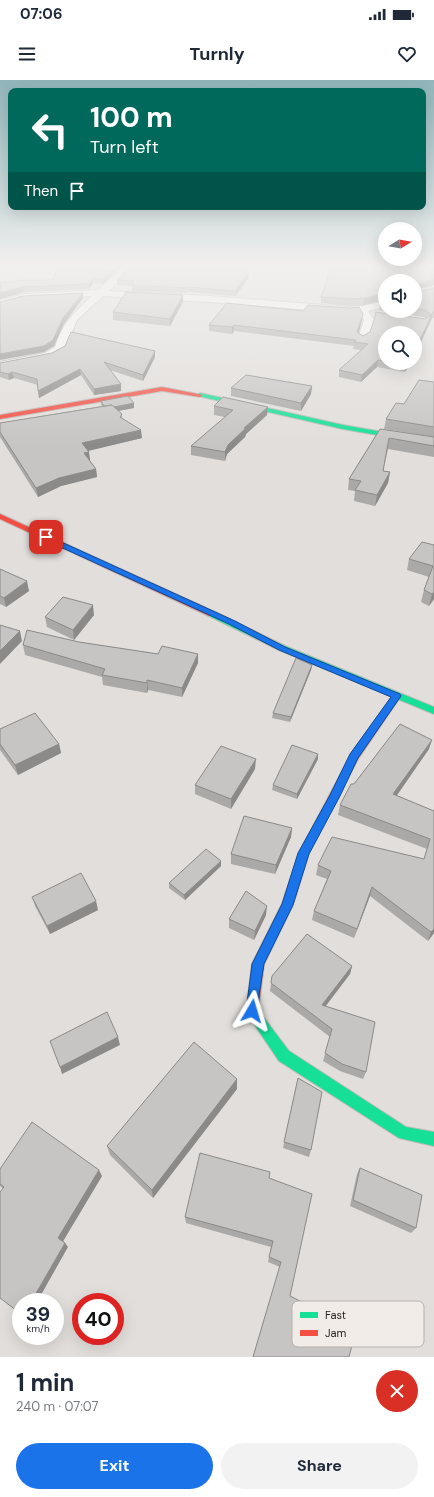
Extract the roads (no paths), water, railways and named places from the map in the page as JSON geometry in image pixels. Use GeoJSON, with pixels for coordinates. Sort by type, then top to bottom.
{"type":"FeatureCollection","features":[{"type":"Feature","properties":{"kind":"street"},"geometry":{"type":"LineString","coordinates":[[0,365],[48,356],[60,349],[64,336],[70,326]]}},
{"type":"Feature","properties":{"kind":"street"},"geometry":{"type":"LineString","coordinates":[[363,338],[367,326]]}},
{"type":"Feature","properties":{"kind":"street"},"geometry":{"type":"LineString","coordinates":[[0,365],[8,360],[8,352]]}},
{"type":"Feature","properties":{"kind":"street"},"geometry":{"type":"LineString","coordinates":[[0,417],[162,389],[216,398],[343,427],[434,443]]}},
{"type":"Feature","properties":{"kind":"street"},"geometry":{"type":"LineString","coordinates":[[0,516],[232,623],[282,648],[434,711]]}},
{"type":"Feature","properties":{"kind":"street"},"geometry":{"type":"LineString","coordinates":[[397,696],[378,720],[354,757],[304,853],[287,905],[258,964],[252,1011],[284,1056],[404,1133],[434,1139]]}}]}
